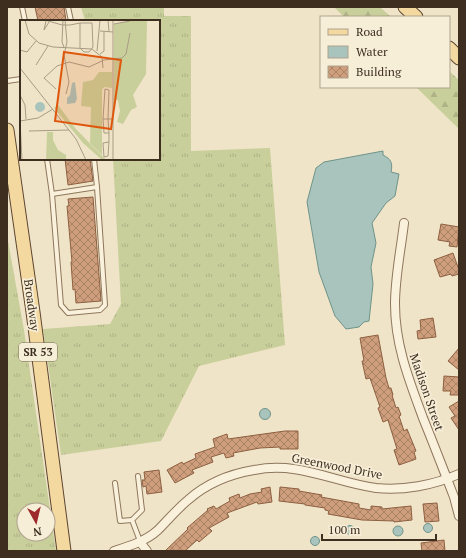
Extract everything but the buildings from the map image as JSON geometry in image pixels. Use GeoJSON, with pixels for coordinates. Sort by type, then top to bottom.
{"type":"FeatureCollection","features":[{"type":"Feature","properties":{"kind":"main road"},"geometry":{"type":"LineString","coordinates":[[405,7],[415,16]]}},
{"type":"Feature","properties":{"kind":"main road"},"geometry":{"type":"LineString","coordinates":[[450,49],[459,58]]}},
{"type":"Feature","properties":{"kind":"main road","name":"Broadway"},"geometry":{"type":"LineString","coordinates":[[7,130],[33,312],[64,551]]}},
{"type":"Feature","properties":{"kind":"street","name":"Madison Street"},"geometry":{"type":"LineString","coordinates":[[404,223],[398,265],[395,304],[398,335],[406,374],[454,497],[459,516]]}},
{"type":"Feature","properties":{"kind":"street","name":"Greenwood Drive"},"geometry":{"type":"LineString","coordinates":[[114,551],[140,542],[157,530],[188,500],[202,489],[218,480],[253,470],[288,468],[312,472],[377,488],[416,487],[447,479],[459,474]]}},
{"type":"Feature","properties":{"kind":"street"},"geometry":{"type":"LineString","coordinates":[[140,542],[147,551]]}},
{"type":"Feature","properties":{"kind":"lane"},"geometry":{"type":"LineString","coordinates":[[22,7],[25,20]]}},
{"type":"Feature","properties":{"kind":"lane"},"geometry":{"type":"LineString","coordinates":[[68,7],[71,20]]}},
{"type":"Feature","properties":{"kind":"lane"},"geometry":{"type":"LineString","coordinates":[[7,81],[20,79]]}},
{"type":"Feature","properties":{"kind":"lane"},"geometry":{"type":"LineString","coordinates":[[47,160],[52,194],[61,305],[68,313],[100,310],[105,305],[94,160]]}},
{"type":"Feature","properties":{"kind":"lane"},"geometry":{"type":"LineString","coordinates":[[52,194],[97,187]]}},
{"type":"Feature","properties":{"kind":"lane"},"geometry":{"type":"LineString","coordinates":[[115,483],[120,521],[132,520],[142,510],[138,476]]}},
{"type":"Feature","properties":{"kind":"lane"},"geometry":{"type":"LineString","coordinates":[[132,520],[140,542]]}},
{"type":"Feature","properties":{"kind":"green space"},"geometry":{"type":"Polygon","coordinates":[[[81,7],[164,7],[164,16],[191,16],[191,151],[270,148],[285,345],[199,366],[161,441],[61,455],[43,329],[110,324],[121,304],[113,160],[160,160],[160,20],[85,20],[81,7]]]}},
{"type":"Feature","properties":{"kind":"green space"},"geometry":{"type":"Polygon","coordinates":[[[334,7],[380,7],[390,16],[343,16],[334,7]]]}},
{"type":"Feature","properties":{"kind":"green space"},"geometry":{"type":"Polygon","coordinates":[[[450,72],[459,80],[459,129],[417,88],[450,88],[450,72]]]}},
{"type":"Feature","properties":{"kind":"green space"},"geometry":{"type":"Polygon","coordinates":[[[7,235],[24,330],[49,502],[16,502],[16,542],[55,542],[56,551],[7,551],[7,235]]]}},
{"type":"Feature","properties":{"kind":"water"},"geometry":{"type":"Polygon","coordinates":[[[383,151],[383,155],[391,162],[391,172],[399,174],[395,196],[386,203],[372,223],[376,243],[371,267],[373,284],[369,321],[364,322],[359,327],[346,329],[335,316],[319,272],[307,202],[316,168],[324,162],[383,151]]]}},
{"type":"Feature","properties":{"kind":"water"},"geometry":{"type":"Polygon","coordinates":[[[263,409],[267,409],[269,410],[269,418],[263,419],[260,416],[260,412],[263,409]]]}},
{"type":"Feature","properties":{"kind":"water"},"geometry":{"type":"Polygon","coordinates":[[[428,523],[433,528],[428,533],[423,528],[428,523]]]}},
{"type":"Feature","properties":{"kind":"water"},"geometry":{"type":"Polygon","coordinates":[[[350,525],[355,530],[350,535],[345,530],[350,525]]]}},
{"type":"Feature","properties":{"kind":"water"},"geometry":{"type":"Polygon","coordinates":[[[396,526],[400,526],[402,527],[402,535],[396,536],[393,533],[393,529],[396,526]]]}},
{"type":"Feature","properties":{"kind":"water"},"geometry":{"type":"Polygon","coordinates":[[[313,537],[317,537],[319,541],[317,545],[313,545],[311,543],[311,539],[313,537]]]}}]}
